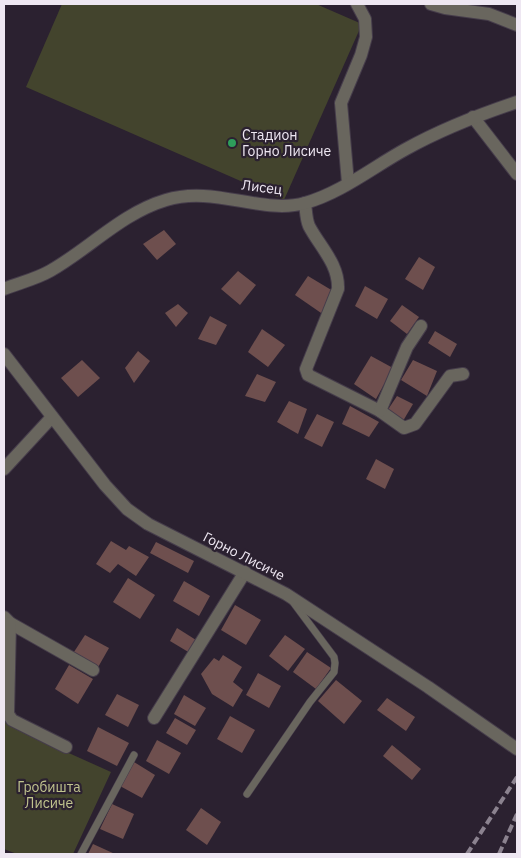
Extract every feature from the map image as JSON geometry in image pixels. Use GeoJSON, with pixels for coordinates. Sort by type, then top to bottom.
{"type":"FeatureCollection","features":[{"type":"Feature","properties":{"kind":"street"},"geometry":{"type":"LineString","coordinates":[[348,183],[341,103],[362,55],[366,37],[365,19],[357,4]]}},
{"type":"Feature","properties":{"kind":"street"},"geometry":{"type":"LineString","coordinates":[[431,4],[444,8],[489,14],[517,25]]}},
{"type":"Feature","properties":{"kind":"street","name":"Лисец"},"geometry":{"type":"LineString","coordinates":[[4,289],[49,272],[127,219],[166,200],[198,195],[286,206],[305,203],[348,183],[436,133],[473,117],[517,102]]}},
{"type":"Feature","properties":{"kind":"street"},"geometry":{"type":"LineString","coordinates":[[473,117],[517,174]]}},
{"type":"Feature","properties":{"kind":"street"},"geometry":{"type":"LineString","coordinates":[[305,203],[308,224],[334,264],[339,279],[338,289],[306,372],[313,378],[380,411],[404,428],[415,424],[450,376],[463,374]]}},
{"type":"Feature","properties":{"kind":"street"},"geometry":{"type":"LineString","coordinates":[[380,411],[407,347],[421,326]]}},
{"type":"Feature","properties":{"kind":"street","name":"Горно Лисиче"},"geometry":{"type":"LineString","coordinates":[[4,354],[105,485],[127,509],[148,524],[286,594],[428,687],[514,747]]}},
{"type":"Feature","properties":{"kind":"street"},"geometry":{"type":"LineString","coordinates":[[4,469],[52,417]]}},
{"type":"Feature","properties":{"kind":"street"},"geometry":{"type":"LineString","coordinates":[[154,718],[245,572]]}},
{"type":"Feature","properties":{"kind":"street"},"geometry":{"type":"LineString","coordinates":[[7,620],[93,670]]}},
{"type":"Feature","properties":{"kind":"street"},"geometry":{"type":"LineString","coordinates":[[7,620],[8,714],[12,720],[66,747]]}},
{"type":"Feature","properties":{"kind":"lane"},"geometry":{"type":"LineString","coordinates":[[247,794],[310,702],[334,672],[336,663],[334,656],[286,594]]}},
{"type":"Feature","properties":{"kind":"lane"},"geometry":{"type":"LineString","coordinates":[[81,854],[134,755]]}},
{"type":"Feature","properties":{"kind":"green space","name":"Стадион Горно Лисиче"},"geometry":{"type":"Polygon","coordinates":[[[62,4],[316,4],[362,24],[284,200],[26,87],[62,4]]]}},
{"type":"Feature","properties":{"kind":"green space","name":"Гробишта Лисиче"},"geometry":{"type":"Polygon","coordinates":[[[4,718],[22,732],[111,772],[73,854],[17,854],[4,849],[4,718]]]}},
{"type":"Feature","properties":{"kind":"building"},"geometry":{"type":"Polygon","coordinates":[[[164,230],[176,244],[157,260],[143,244],[164,230]]]}},
{"type":"Feature","properties":{"kind":"building"},"geometry":{"type":"Polygon","coordinates":[[[419,257],[435,267],[423,290],[405,279],[419,257]]]}},
{"type":"Feature","properties":{"kind":"building"},"geometry":{"type":"Polygon","coordinates":[[[238,271],[256,285],[240,305],[221,289],[238,271]]]}},
{"type":"Feature","properties":{"kind":"building"},"geometry":{"type":"Polygon","coordinates":[[[308,276],[333,291],[324,315],[295,295],[308,276]]]}},
{"type":"Feature","properties":{"kind":"building"},"geometry":{"type":"Polygon","coordinates":[[[365,286],[388,299],[377,319],[355,306],[365,286]]]}},
{"type":"Feature","properties":{"kind":"building"},"geometry":{"type":"Polygon","coordinates":[[[178,304],[188,313],[176,327],[165,313],[178,304]]]}},
{"type":"Feature","properties":{"kind":"building"},"geometry":{"type":"Polygon","coordinates":[[[402,305],[419,317],[407,334],[390,321],[402,305]]]}},
{"type":"Feature","properties":{"kind":"building"},"geometry":{"type":"Polygon","coordinates":[[[210,316],[227,325],[216,345],[198,339],[210,316]]]}},
{"type":"Feature","properties":{"kind":"building"},"geometry":{"type":"Polygon","coordinates":[[[262,329],[285,345],[268,367],[248,352],[262,329]]]}},
{"type":"Feature","properties":{"kind":"building"},"geometry":{"type":"Polygon","coordinates":[[[435,331],[457,344],[450,357],[428,343],[435,331]]]}},
{"type":"Feature","properties":{"kind":"building"},"geometry":{"type":"Polygon","coordinates":[[[138,351],[150,361],[134,383],[125,368],[138,351]]]}},
{"type":"Feature","properties":{"kind":"building"},"geometry":{"type":"Polygon","coordinates":[[[371,356],[393,368],[376,399],[354,384],[371,356]]]}},
{"type":"Feature","properties":{"kind":"building"},"geometry":{"type":"Polygon","coordinates":[[[82,360],[100,378],[78,397],[61,378],[82,360]]]}},
{"type":"Feature","properties":{"kind":"building"},"geometry":{"type":"Polygon","coordinates":[[[413,360],[437,371],[427,396],[401,380],[413,360]]]}},
{"type":"Feature","properties":{"kind":"building"},"geometry":{"type":"Polygon","coordinates":[[[257,374],[276,382],[265,402],[245,396],[257,374]]]}},
{"type":"Feature","properties":{"kind":"building"},"geometry":{"type":"Polygon","coordinates":[[[397,396],[413,404],[403,421],[387,411],[397,396]]]}},
{"type":"Feature","properties":{"kind":"building"},"geometry":{"type":"Polygon","coordinates":[[[289,401],[307,409],[298,434],[277,422],[289,401]]]}},
{"type":"Feature","properties":{"kind":"building"},"geometry":{"type":"Polygon","coordinates":[[[350,406],[379,422],[369,437],[342,424],[350,406]]]}},
{"type":"Feature","properties":{"kind":"building"},"geometry":{"type":"Polygon","coordinates":[[[317,414],[334,422],[322,447],[304,438],[317,414]]]}},
{"type":"Feature","properties":{"kind":"building"},"geometry":{"type":"Polygon","coordinates":[[[376,459],[394,469],[385,489],[366,479],[376,459]]]}},
{"type":"Feature","properties":{"kind":"building"},"geometry":{"type":"Polygon","coordinates":[[[111,541],[126,550],[129,546],[149,557],[136,576],[118,564],[110,573],[96,564],[111,541]]]}},
{"type":"Feature","properties":{"kind":"building"},"geometry":{"type":"Polygon","coordinates":[[[156,542],[194,561],[188,573],[150,553],[156,542]]]}},
{"type":"Feature","properties":{"kind":"building"},"geometry":{"type":"Polygon","coordinates":[[[128,578],[155,595],[140,619],[113,602],[128,578]]]}},
{"type":"Feature","properties":{"kind":"building"},"geometry":{"type":"Polygon","coordinates":[[[184,581],[210,596],[199,616],[173,601],[184,581]]]}},
{"type":"Feature","properties":{"kind":"building"},"geometry":{"type":"Polygon","coordinates":[[[235,605],[261,620],[246,645],[221,630],[235,605]]]}},
{"type":"Feature","properties":{"kind":"building"},"geometry":{"type":"Polygon","coordinates":[[[177,628],[196,640],[190,653],[170,641],[177,628]]]}},
{"type":"Feature","properties":{"kind":"building"},"geometry":{"type":"Polygon","coordinates":[[[85,635],[109,648],[97,669],[72,655],[85,635]]]}},
{"type":"Feature","properties":{"kind":"building"},"geometry":{"type":"Polygon","coordinates":[[[285,635],[305,649],[288,671],[269,656],[285,635]]]}},
{"type":"Feature","properties":{"kind":"building"},"geometry":{"type":"Polygon","coordinates":[[[307,652],[331,668],[316,689],[293,672],[307,652]]]}},
{"type":"Feature","properties":{"kind":"building"},"geometry":{"type":"Polygon","coordinates":[[[223,655],[242,667],[233,682],[243,690],[233,707],[212,694],[201,674],[214,658],[219,661],[223,655]]]}},
{"type":"Feature","properties":{"kind":"building"},"geometry":{"type":"Polygon","coordinates":[[[69,665],[93,679],[78,704],[55,689],[69,665]]]}},
{"type":"Feature","properties":{"kind":"building"},"geometry":{"type":"Polygon","coordinates":[[[258,673],[281,686],[269,708],[246,695],[258,673]]]}},
{"type":"Feature","properties":{"kind":"building"},"geometry":{"type":"Polygon","coordinates":[[[336,680],[362,701],[344,724],[318,701],[336,680]]]}},
{"type":"Feature","properties":{"kind":"building"},"geometry":{"type":"Polygon","coordinates":[[[117,694],[139,705],[128,727],[105,715],[117,694]]]}},
{"type":"Feature","properties":{"kind":"building"},"geometry":{"type":"Polygon","coordinates":[[[184,695],[206,708],[195,726],[174,714],[184,695]]]}},
{"type":"Feature","properties":{"kind":"building"},"geometry":{"type":"Polygon","coordinates":[[[387,698],[415,717],[406,731],[377,710],[387,698]]]}},
{"type":"Feature","properties":{"kind":"building"},"geometry":{"type":"Polygon","coordinates":[[[230,716],[255,730],[242,753],[217,739],[230,716]]]}},
{"type":"Feature","properties":{"kind":"building"},"geometry":{"type":"Polygon","coordinates":[[[175,718],[196,730],[187,745],[166,733],[175,718]]]}},
{"type":"Feature","properties":{"kind":"building"},"geometry":{"type":"Polygon","coordinates":[[[98,727],[129,743],[117,766],[87,751],[98,727]]]}},
{"type":"Feature","properties":{"kind":"building"},"geometry":{"type":"Polygon","coordinates":[[[157,740],[181,753],[169,774],[146,761],[157,740]]]}},
{"type":"Feature","properties":{"kind":"building"},"geometry":{"type":"Polygon","coordinates":[[[392,745],[421,769],[412,780],[383,756],[392,745]]]}},
{"type":"Feature","properties":{"kind":"building"},"geometry":{"type":"Polygon","coordinates":[[[134,762],[155,775],[142,798],[120,786],[134,762]]]}},
{"type":"Feature","properties":{"kind":"building"},"geometry":{"type":"Polygon","coordinates":[[[112,804],[134,814],[123,839],[100,829],[112,804]]]}},
{"type":"Feature","properties":{"kind":"building"},"geometry":{"type":"Polygon","coordinates":[[[201,808],[221,822],[207,845],[186,830],[201,808]]]}},
{"type":"Feature","properties":{"kind":"building"},"geometry":{"type":"Polygon","coordinates":[[[93,844],[115,854],[88,854],[93,844]]]}},
{"type":"Feature","properties":{"kind":"railway"},"geometry":{"type":"LineString","coordinates":[[467,854],[517,777]]}},
{"type":"Feature","properties":{"kind":"railway"},"geometry":{"type":"LineString","coordinates":[[499,854],[517,814]]}},
{"type":"Feature","properties":{"kind":"place","name":"Стадион Горно Лисиче"},"geometry":{"type":"Point","coordinates":[232,143]}}]}
